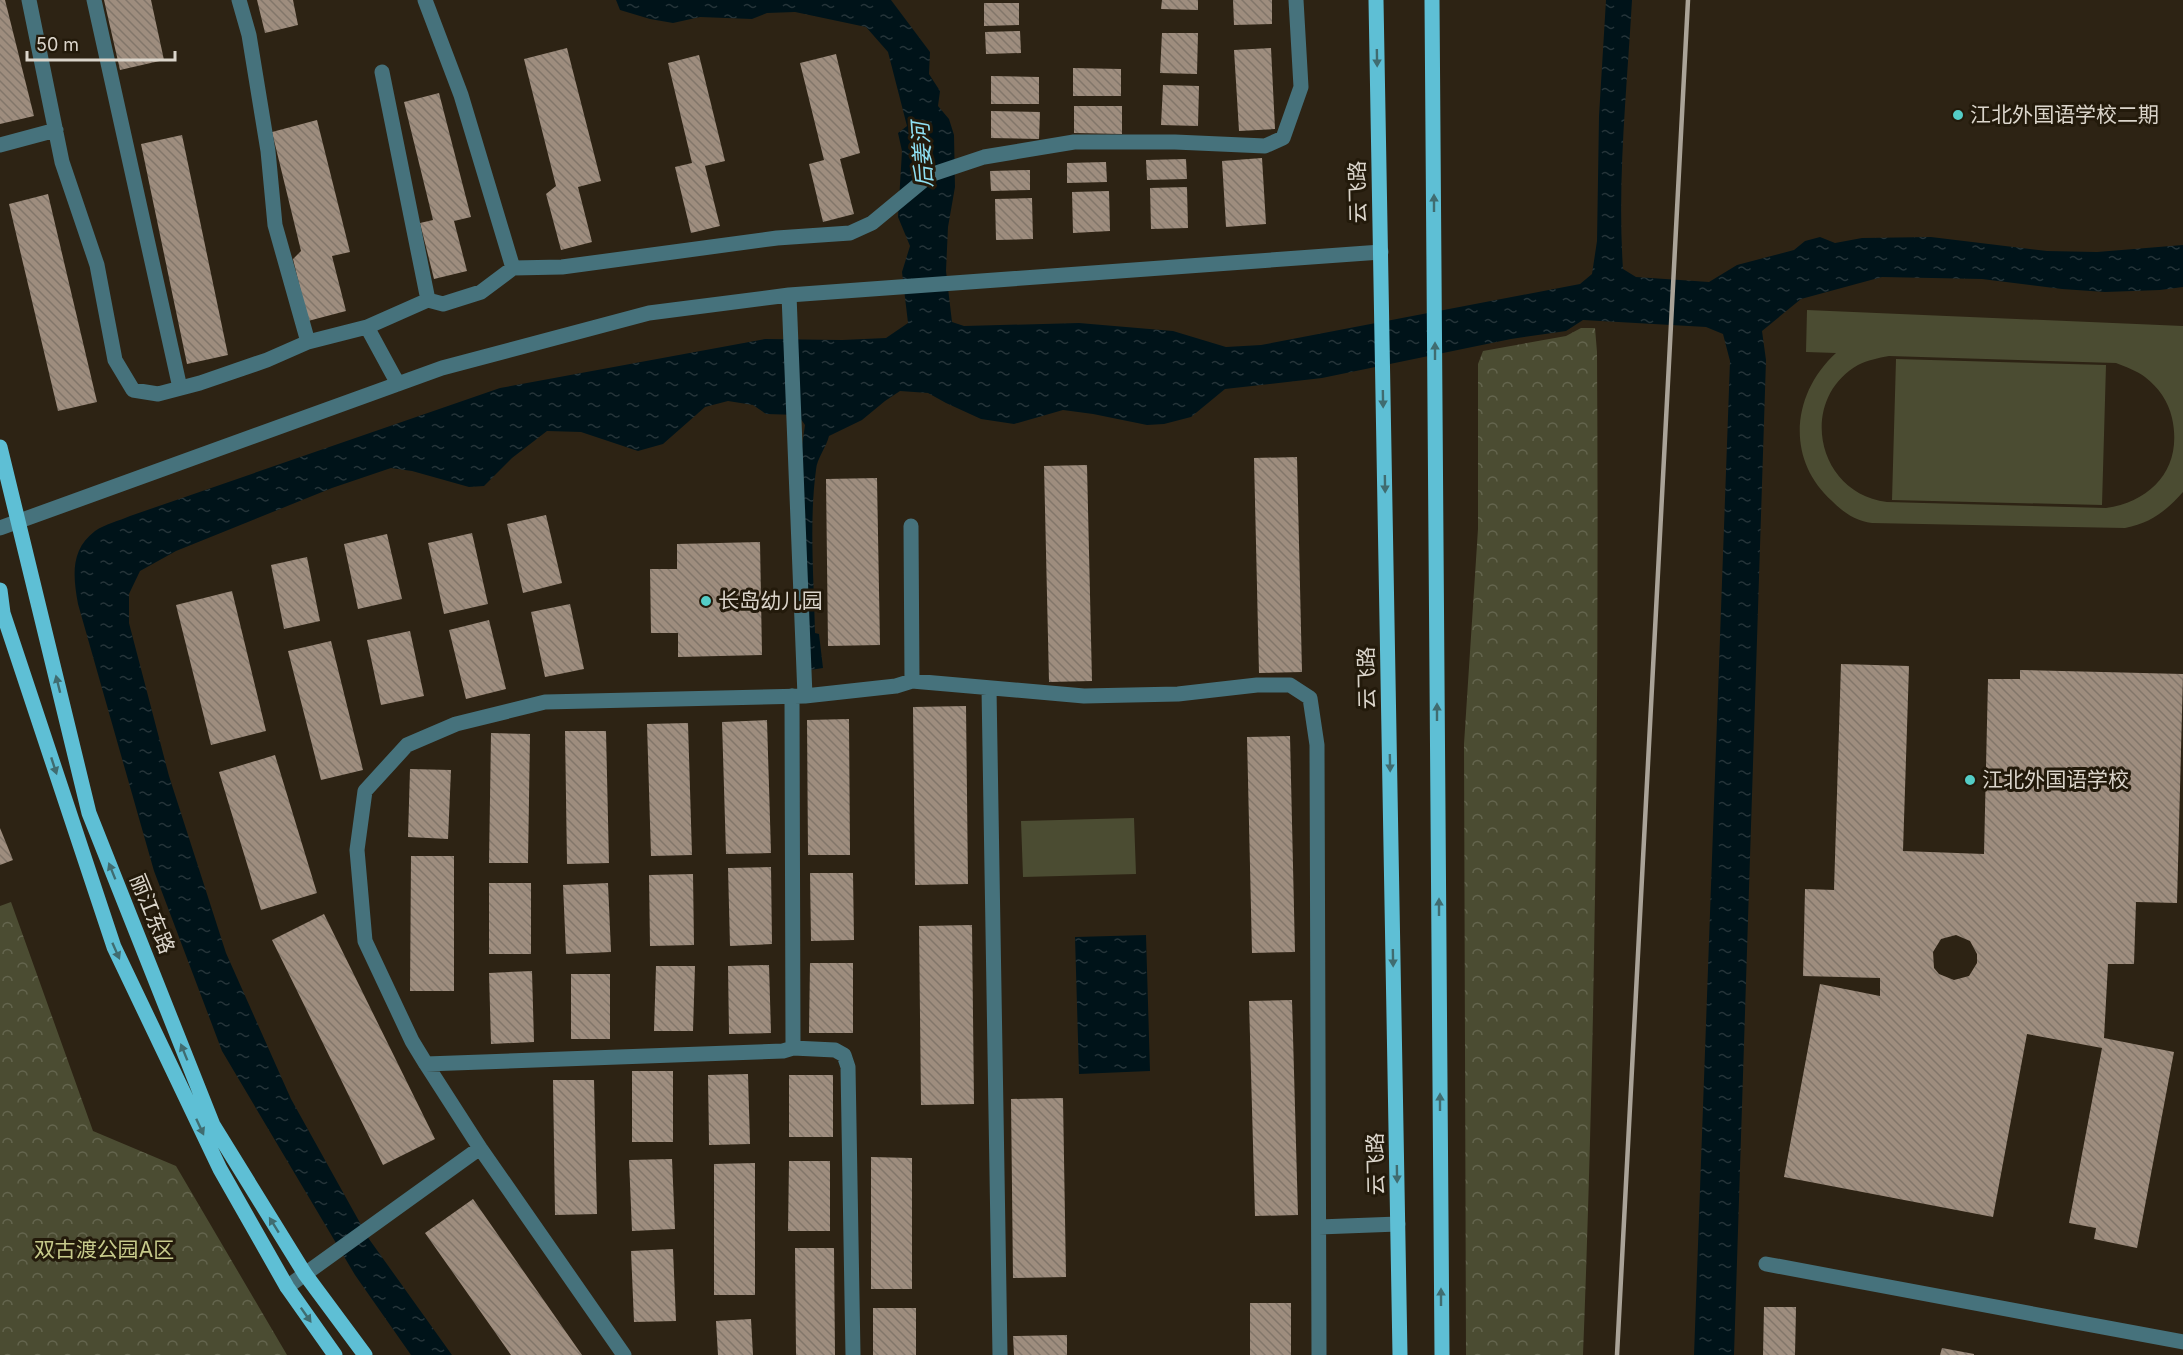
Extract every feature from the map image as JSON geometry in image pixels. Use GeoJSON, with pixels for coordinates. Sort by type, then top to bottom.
{"type":"FeatureCollection","features":[{"type":"Feature","properties":{"kind":"main road","name":"云飞路"},"geometry":{"type":"LineString","coordinates":[[1376,0],[1401,1355]]}},
{"type":"Feature","properties":{"kind":"main road"},"geometry":{"type":"LineString","coordinates":[[1432,0],[1442,1355]]}},
{"type":"Feature","properties":{"kind":"main road","name":"丽江东路"},"geometry":{"type":"LineString","coordinates":[[0,447],[89,813],[213,1125],[305,1274],[365,1355]]}},
{"type":"Feature","properties":{"kind":"main road","name":"丽江东路"},"geometry":{"type":"LineString","coordinates":[[0,590],[3,613],[114,947],[220,1169],[286,1287],[334,1355]]}},
{"type":"Feature","properties":{"kind":"street"},"geometry":{"type":"LineString","coordinates":[[29,0],[62,162],[97,265],[115,360],[134,390],[158,394],[267,360],[308,342],[367,327],[428,300],[443,303],[481,292],[513,268],[562,267],[777,238],[850,233],[872,224],[930,175],[984,157],[1074,142],[1175,142],[1265,146],[1283,138],[1301,87],[1296,0]]}},
{"type":"Feature","properties":{"kind":"street"},"geometry":{"type":"LineString","coordinates":[[94,0],[180,388]]}},
{"type":"Feature","properties":{"kind":"street"},"geometry":{"type":"LineString","coordinates":[[239,0],[249,35],[255,70],[275,225],[308,342]]}},
{"type":"Feature","properties":{"kind":"street"},"geometry":{"type":"LineString","coordinates":[[425,0],[461,95],[513,268]]}},
{"type":"Feature","properties":{"kind":"street"},"geometry":{"type":"LineString","coordinates":[[382,72],[428,300]]}},
{"type":"Feature","properties":{"kind":"street"},"geometry":{"type":"LineString","coordinates":[[0,145],[56,130]]}},
{"type":"Feature","properties":{"kind":"street"},"geometry":{"type":"LineString","coordinates":[[0,528],[442,368],[649,313],[789,295],[1381,252]]}},
{"type":"Feature","properties":{"kind":"street"},"geometry":{"type":"LineString","coordinates":[[789,295],[795,438],[798,696],[793,1048]]}},
{"type":"Feature","properties":{"kind":"street"},"geometry":{"type":"LineString","coordinates":[[367,327],[398,384]]}},
{"type":"Feature","properties":{"kind":"street"},"geometry":{"type":"LineString","coordinates":[[910,526],[912,681]]}},
{"type":"Feature","properties":{"kind":"street"},"geometry":{"type":"LineString","coordinates":[[624,1355],[480,1148],[426,1064],[412,1041],[365,941],[357,850],[365,791],[407,745],[456,724],[545,702],[798,696],[896,686],[912,681],[1084,696],[1178,694],[1257,685],[1290,685],[1310,698],[1317,745],[1319,1355]]}},
{"type":"Feature","properties":{"kind":"street"},"geometry":{"type":"LineString","coordinates":[[989,688],[1000,1355]]}},
{"type":"Feature","properties":{"kind":"street"},"geometry":{"type":"LineString","coordinates":[[426,1064],[783,1051],[793,1048],[835,1050],[844,1055],[848,1067],[853,1355]]}},
{"type":"Feature","properties":{"kind":"street"},"geometry":{"type":"LineString","coordinates":[[286,1287],[480,1148]]}},
{"type":"Feature","properties":{"kind":"street"},"geometry":{"type":"LineString","coordinates":[[1319,1227],[1398,1224]]}},
{"type":"Feature","properties":{"kind":"street"},"geometry":{"type":"LineString","coordinates":[[1766,1264],[2183,1342]]}},
{"type":"Feature","properties":{"kind":"green space"},"geometry":{"type":"Polygon","coordinates":[[[1807,310],[2183,326],[2183,492],[2157,515],[2143,523],[2125,528],[1872,523],[1860,520],[1845,512],[1832,501],[1817,484],[1807,466],[1801,446],[1800,426],[1803,406],[1810,387],[1821,369],[1836,353],[1806,352],[1807,310]],[[1889,356],[1873,359],[1858,365],[1839,381],[1827,400],[1822,422],[1823,444],[1831,464],[1844,482],[1863,495],[1887,502],[2106,508],[2123,504],[2138,498],[2161,479],[2173,452],[2174,436],[2172,418],[2159,390],[2142,375],[2116,363],[1889,356]]]}},
{"type":"Feature","properties":{"kind":"green space"},"geometry":{"type":"Polygon","coordinates":[[[1581,328],[1595,328],[1598,477],[1594,979],[1583,1355],[1466,1355],[1464,744],[1478,529],[1478,364],[1483,351],[1566,336],[1581,328]]]}},
{"type":"Feature","properties":{"kind":"green space"},"geometry":{"type":"Polygon","coordinates":[[[1896,359],[2106,365],[2102,505],[1892,500],[1896,359]]]}},
{"type":"Feature","properties":{"kind":"green space"},"geometry":{"type":"Polygon","coordinates":[[[1134,818],[1136,874],[1023,877],[1021,821],[1134,818]]]}},
{"type":"Feature","properties":{"kind":"green space","name":"双古渡公园A区"},"geometry":{"type":"Polygon","coordinates":[[[11,902],[93,1131],[176,1166],[287,1355],[0,1355],[0,906],[11,902]]]}},
{"type":"Feature","properties":{"kind":"water","name":"后姜河"},"geometry":{"type":"Polygon","coordinates":[[[616,0],[891,0],[930,52],[929,74],[940,91],[938,106],[949,119],[954,135],[955,187],[948,227],[946,271],[952,322],[964,326],[1079,323],[1173,331],[1226,347],[1261,345],[1580,284],[1592,274],[1597,241],[1599,116],[1606,0],[1632,0],[1623,134],[1621,236],[1623,269],[1636,277],[1709,282],[1737,265],[1794,250],[1805,241],[1820,237],[1835,243],[1862,238],[1931,237],[2047,251],[2097,252],[2183,245],[2183,287],[2105,292],[1982,279],[1882,277],[1801,299],[1762,331],[1766,360],[1734,1355],[1694,1355],[1730,361],[1723,334],[1706,327],[1583,320],[1566,331],[1511,339],[1322,378],[1225,389],[1191,417],[1164,424],[1147,425],[1063,410],[1014,424],[981,419],[928,393],[900,391],[862,420],[829,436],[817,466],[812,530],[813,572],[815,633],[819,634],[823,668],[810,670],[802,446],[805,425],[798,415],[766,414],[753,405],[728,401],[705,407],[663,444],[638,451],[581,432],[547,431],[512,458],[484,486],[469,487],[412,471],[391,468],[332,488],[176,551],[140,571],[129,594],[129,623],[169,776],[226,953],[291,1099],[369,1239],[452,1355],[411,1355],[355,1275],[222,1051],[154,871],[78,604],[75,564],[81,546],[87,538],[108,524],[500,388],[765,339],[886,338],[908,323],[902,272],[910,246],[898,217],[902,151],[898,133],[907,126],[888,52],[866,27],[795,12],[767,13],[752,19],[700,17],[673,23],[620,10],[616,0]]]}},
{"type":"Feature","properties":{"kind":"water"},"geometry":{"type":"Polygon","coordinates":[[[1146,935],[1150,1071],[1079,1074],[1075,937],[1146,935]]]}},
{"type":"Feature","properties":{"kind":"building"},"geometry":{"type":"Polygon","coordinates":[[[0,0],[5,0],[34,116],[0,124],[0,0]]]}},
{"type":"Feature","properties":{"kind":"building"},"geometry":{"type":"Polygon","coordinates":[[[104,0],[151,0],[164,60],[120,70],[104,0]]]}},
{"type":"Feature","properties":{"kind":"building"},"geometry":{"type":"Polygon","coordinates":[[[257,0],[293,0],[298,25],[265,33],[257,0]]]}},
{"type":"Feature","properties":{"kind":"building"},"geometry":{"type":"Polygon","coordinates":[[[1162,0],[1198,0],[1198,10],[1161,9],[1162,0]]]}},
{"type":"Feature","properties":{"kind":"building"},"geometry":{"type":"Polygon","coordinates":[[[1233,0],[1272,0],[1272,24],[1234,25],[1233,0]]]}},
{"type":"Feature","properties":{"kind":"building"},"geometry":{"type":"Polygon","coordinates":[[[984,3],[1019,3],[1019,25],[984,26],[984,3]]]}},
{"type":"Feature","properties":{"kind":"building"},"geometry":{"type":"Polygon","coordinates":[[[1020,31],[1021,53],[986,54],[985,32],[1020,31]]]}},
{"type":"Feature","properties":{"kind":"building"},"geometry":{"type":"Polygon","coordinates":[[[1162,33],[1198,33],[1197,74],[1160,73],[1162,33]]]}},
{"type":"Feature","properties":{"kind":"building"},"geometry":{"type":"Polygon","coordinates":[[[567,48],[601,181],[578,187],[592,242],[561,250],[546,194],[556,186],[524,59],[567,48]]]}},
{"type":"Feature","properties":{"kind":"building"},"geometry":{"type":"Polygon","coordinates":[[[1271,48],[1275,129],[1239,131],[1234,50],[1271,48]]]}},
{"type":"Feature","properties":{"kind":"building"},"geometry":{"type":"Polygon","coordinates":[[[836,54],[860,153],[840,159],[854,214],[823,222],[809,164],[824,160],[800,63],[836,54]]]}},
{"type":"Feature","properties":{"kind":"building"},"geometry":{"type":"Polygon","coordinates":[[[699,55],[725,161],[705,166],[720,226],[691,233],[675,167],[692,163],[668,63],[699,55]]]}},
{"type":"Feature","properties":{"kind":"building"},"geometry":{"type":"Polygon","coordinates":[[[1073,68],[1121,69],[1121,96],[1073,96],[1073,68]]]}},
{"type":"Feature","properties":{"kind":"building"},"geometry":{"type":"Polygon","coordinates":[[[991,76],[1039,77],[1039,104],[991,104],[991,76]]]}},
{"type":"Feature","properties":{"kind":"building"},"geometry":{"type":"Polygon","coordinates":[[[1163,85],[1199,86],[1198,126],[1161,125],[1163,85]]]}},
{"type":"Feature","properties":{"kind":"building"},"geometry":{"type":"Polygon","coordinates":[[[439,93],[471,217],[454,221],[467,271],[434,279],[420,223],[433,220],[404,102],[439,93]]]}},
{"type":"Feature","properties":{"kind":"building"},"geometry":{"type":"Polygon","coordinates":[[[1074,106],[1122,106],[1122,134],[1074,133],[1074,106]]]}},
{"type":"Feature","properties":{"kind":"building"},"geometry":{"type":"Polygon","coordinates":[[[991,111],[1040,112],[1039,139],[991,138],[991,111]]]}},
{"type":"Feature","properties":{"kind":"building"},"geometry":{"type":"Polygon","coordinates":[[[317,120],[350,252],[332,256],[346,311],[308,321],[293,259],[301,251],[272,132],[317,120]]]}},
{"type":"Feature","properties":{"kind":"building"},"geometry":{"type":"Polygon","coordinates":[[[182,135],[228,355],[187,364],[141,144],[182,135]]]}},
{"type":"Feature","properties":{"kind":"building"},"geometry":{"type":"Polygon","coordinates":[[[1262,158],[1266,224],[1226,227],[1222,161],[1262,158]]]}},
{"type":"Feature","properties":{"kind":"building"},"geometry":{"type":"Polygon","coordinates":[[[1186,159],[1187,179],[1147,180],[1146,160],[1186,159]]]}},
{"type":"Feature","properties":{"kind":"building"},"geometry":{"type":"Polygon","coordinates":[[[1106,162],[1107,182],[1067,183],[1067,163],[1106,162]]]}},
{"type":"Feature","properties":{"kind":"building"},"geometry":{"type":"Polygon","coordinates":[[[1030,170],[1030,190],[991,191],[990,171],[1030,170]]]}},
{"type":"Feature","properties":{"kind":"building"},"geometry":{"type":"Polygon","coordinates":[[[1187,187],[1188,228],[1151,229],[1150,188],[1187,187]]]}},
{"type":"Feature","properties":{"kind":"building"},"geometry":{"type":"Polygon","coordinates":[[[1109,191],[1110,231],[1073,233],[1072,192],[1109,191]]]}},
{"type":"Feature","properties":{"kind":"building"},"geometry":{"type":"Polygon","coordinates":[[[48,194],[97,402],[58,411],[9,204],[48,194]]]}},
{"type":"Feature","properties":{"kind":"building"},"geometry":{"type":"Polygon","coordinates":[[[1032,198],[1033,239],[996,240],[995,199],[1032,198]]]}},
{"type":"Feature","properties":{"kind":"building"},"geometry":{"type":"Polygon","coordinates":[[[1297,457],[1302,672],[1259,673],[1254,458],[1297,457]]]}},
{"type":"Feature","properties":{"kind":"building"},"geometry":{"type":"Polygon","coordinates":[[[1087,465],[1092,681],[1049,682],[1044,466],[1087,465]]]}},
{"type":"Feature","properties":{"kind":"building"},"geometry":{"type":"Polygon","coordinates":[[[877,478],[880,645],[828,646],[826,479],[877,478]]]}},
{"type":"Feature","properties":{"kind":"building"},"geometry":{"type":"Polygon","coordinates":[[[546,515],[562,583],[523,593],[507,524],[546,515]]]}},
{"type":"Feature","properties":{"kind":"building"},"geometry":{"type":"Polygon","coordinates":[[[472,533],[488,604],[444,614],[428,543],[472,533]]]}},
{"type":"Feature","properties":{"kind":"building"},"geometry":{"type":"Polygon","coordinates":[[[387,534],[402,599],[358,609],[344,544],[387,534]]]}},
{"type":"Feature","properties":{"kind":"building","name":"长岛幼儿园"},"geometry":{"type":"Polygon","coordinates":[[[760,542],[762,655],[678,657],[678,633],[651,633],[650,569],[677,569],[677,544],[760,542]]]}},
{"type":"Feature","properties":{"kind":"building"},"geometry":{"type":"Polygon","coordinates":[[[307,557],[320,621],[284,629],[271,565],[307,557]]]}},
{"type":"Feature","properties":{"kind":"building"},"geometry":{"type":"Polygon","coordinates":[[[232,591],[266,731],[211,745],[176,605],[232,591]]]}},
{"type":"Feature","properties":{"kind":"building"},"geometry":{"type":"Polygon","coordinates":[[[570,604],[584,669],[545,677],[531,612],[570,604]]]}},
{"type":"Feature","properties":{"kind":"building"},"geometry":{"type":"Polygon","coordinates":[[[489,620],[506,689],[466,699],[449,630],[489,620]]]}},
{"type":"Feature","properties":{"kind":"building"},"geometry":{"type":"Polygon","coordinates":[[[410,631],[424,696],[381,705],[367,640],[410,631]]]}},
{"type":"Feature","properties":{"kind":"building"},"geometry":{"type":"Polygon","coordinates":[[[331,641],[363,770],[321,780],[288,651],[331,641]]]}},
{"type":"Feature","properties":{"kind":"building"},"geometry":{"type":"Polygon","coordinates":[[[1841,664],[1909,666],[1903,851],[1984,854],[1988,679],[2020,679],[2020,670],[2183,674],[2177,903],[2136,902],[2134,964],[2108,964],[2104,1038],[2174,1052],[2137,1248],[2094,1239],[2096,1228],[2069,1223],[2102,1048],[2027,1034],[1993,1217],[1784,1177],[1820,984],[1880,996],[1880,978],[1803,976],[1805,889],[1834,890],[1841,664]],[[1956,935],[1941,939],[1933,952],[1934,968],[1939,974],[1954,980],[1969,976],[1977,963],[1977,954],[1970,941],[1956,935]]]}},
{"type":"Feature","properties":{"kind":"building"},"geometry":{"type":"Polygon","coordinates":[[[966,706],[968,884],[915,885],[913,707],[966,706]]]}},
{"type":"Feature","properties":{"kind":"building"},"geometry":{"type":"Polygon","coordinates":[[[849,719],[850,855],[808,855],[807,720],[849,719]]]}},
{"type":"Feature","properties":{"kind":"building"},"geometry":{"type":"Polygon","coordinates":[[[767,720],[771,853],[726,854],[722,722],[767,720]]]}},
{"type":"Feature","properties":{"kind":"building"},"geometry":{"type":"Polygon","coordinates":[[[688,723],[692,855],[651,856],[647,724],[688,723]]]}},
{"type":"Feature","properties":{"kind":"building"},"geometry":{"type":"Polygon","coordinates":[[[565,731],[606,731],[609,863],[567,864],[565,731]]]}},
{"type":"Feature","properties":{"kind":"building"},"geometry":{"type":"Polygon","coordinates":[[[491,733],[530,734],[528,863],[489,863],[491,733]]]}},
{"type":"Feature","properties":{"kind":"building"},"geometry":{"type":"Polygon","coordinates":[[[1290,736],[1295,952],[1252,953],[1247,737],[1290,736]]]}},
{"type":"Feature","properties":{"kind":"building"},"geometry":{"type":"Polygon","coordinates":[[[275,755],[317,893],[261,910],[219,772],[275,755]]]}},
{"type":"Feature","properties":{"kind":"building"},"geometry":{"type":"Polygon","coordinates":[[[410,769],[451,770],[448,839],[408,837],[410,769]]]}},
{"type":"Feature","properties":{"kind":"building"},"geometry":{"type":"Polygon","coordinates":[[[0,828],[13,860],[0,865],[0,828]]]}},
{"type":"Feature","properties":{"kind":"building"},"geometry":{"type":"Polygon","coordinates":[[[411,856],[454,856],[454,991],[410,991],[411,856]]]}},
{"type":"Feature","properties":{"kind":"building"},"geometry":{"type":"Polygon","coordinates":[[[771,867],[772,944],[730,946],[728,868],[771,867]]]}},
{"type":"Feature","properties":{"kind":"building"},"geometry":{"type":"Polygon","coordinates":[[[810,873],[853,873],[854,940],[811,941],[810,873]]]}},
{"type":"Feature","properties":{"kind":"building"},"geometry":{"type":"Polygon","coordinates":[[[693,874],[694,945],[650,946],[649,875],[693,874]]]}},
{"type":"Feature","properties":{"kind":"building"},"geometry":{"type":"Polygon","coordinates":[[[489,883],[531,883],[531,954],[489,954],[489,883]]]}},
{"type":"Feature","properties":{"kind":"building"},"geometry":{"type":"Polygon","coordinates":[[[608,883],[611,952],[566,954],[563,885],[608,883]]]}},
{"type":"Feature","properties":{"kind":"building"},"geometry":{"type":"Polygon","coordinates":[[[324,914],[435,1139],[383,1165],[272,940],[324,914]]]}},
{"type":"Feature","properties":{"kind":"building"},"geometry":{"type":"Polygon","coordinates":[[[972,925],[974,1104],[921,1105],[919,926],[972,925]]]}},
{"type":"Feature","properties":{"kind":"building"},"geometry":{"type":"Polygon","coordinates":[[[810,963],[853,963],[853,1033],[809,1033],[810,963]]]}},
{"type":"Feature","properties":{"kind":"building"},"geometry":{"type":"Polygon","coordinates":[[[769,965],[771,1033],[729,1034],[728,966],[769,965]]]}},
{"type":"Feature","properties":{"kind":"building"},"geometry":{"type":"Polygon","coordinates":[[[656,966],[695,966],[693,1031],[654,1031],[656,966]]]}},
{"type":"Feature","properties":{"kind":"building"},"geometry":{"type":"Polygon","coordinates":[[[532,971],[534,1042],[491,1044],[489,973],[532,971]]]}},
{"type":"Feature","properties":{"kind":"building"},"geometry":{"type":"Polygon","coordinates":[[[571,974],[610,974],[610,1039],[571,1039],[571,974]]]}},
{"type":"Feature","properties":{"kind":"building"},"geometry":{"type":"Polygon","coordinates":[[[1292,1000],[1298,1215],[1255,1216],[1249,1001],[1292,1000]]]}},
{"type":"Feature","properties":{"kind":"building"},"geometry":{"type":"Polygon","coordinates":[[[632,1071],[673,1071],[673,1142],[632,1142],[632,1071]]]}},
{"type":"Feature","properties":{"kind":"building"},"geometry":{"type":"Polygon","coordinates":[[[748,1074],[750,1144],[709,1145],[708,1075],[748,1074]]]}},
{"type":"Feature","properties":{"kind":"building"},"geometry":{"type":"Polygon","coordinates":[[[789,1075],[833,1075],[833,1137],[789,1137],[789,1075]]]}},
{"type":"Feature","properties":{"kind":"building"},"geometry":{"type":"Polygon","coordinates":[[[553,1080],[594,1080],[597,1214],[555,1215],[553,1080]]]}},
{"type":"Feature","properties":{"kind":"building"},"geometry":{"type":"Polygon","coordinates":[[[1063,1098],[1066,1277],[1013,1278],[1011,1099],[1063,1098]]]}},
{"type":"Feature","properties":{"kind":"building"},"geometry":{"type":"Polygon","coordinates":[[[871,1157],[912,1158],[912,1289],[871,1289],[871,1157]]]}},
{"type":"Feature","properties":{"kind":"building"},"geometry":{"type":"Polygon","coordinates":[[[672,1159],[675,1229],[632,1231],[629,1160],[672,1159]]]}},
{"type":"Feature","properties":{"kind":"building"},"geometry":{"type":"Polygon","coordinates":[[[789,1161],[830,1161],[830,1231],[788,1231],[789,1161]]]}},
{"type":"Feature","properties":{"kind":"building"},"geometry":{"type":"Polygon","coordinates":[[[755,1163],[755,1295],[714,1295],[714,1164],[755,1163]]]}},
{"type":"Feature","properties":{"kind":"building"},"geometry":{"type":"Polygon","coordinates":[[[473,1199],[582,1355],[511,1355],[425,1233],[473,1199]]]}},
{"type":"Feature","properties":{"kind":"building"},"geometry":{"type":"Polygon","coordinates":[[[795,1248],[834,1248],[835,1355],[796,1355],[795,1248]]]}},
{"type":"Feature","properties":{"kind":"building"},"geometry":{"type":"Polygon","coordinates":[[[673,1249],[676,1321],[634,1322],[631,1251],[673,1249]]]}},
{"type":"Feature","properties":{"kind":"building"},"geometry":{"type":"Polygon","coordinates":[[[1250,1303],[1291,1303],[1291,1355],[1250,1355],[1250,1303]]]}},
{"type":"Feature","properties":{"kind":"building"},"geometry":{"type":"Polygon","coordinates":[[[1764,1307],[1796,1307],[1795,1355],[1763,1355],[1764,1307]]]}},
{"type":"Feature","properties":{"kind":"building"},"geometry":{"type":"Polygon","coordinates":[[[873,1308],[916,1308],[916,1355],[873,1355],[873,1308]]]}},
{"type":"Feature","properties":{"kind":"building"},"geometry":{"type":"Polygon","coordinates":[[[751,1319],[753,1355],[718,1355],[716,1321],[751,1319]]]}},
{"type":"Feature","properties":{"kind":"building"},"geometry":{"type":"Polygon","coordinates":[[[1067,1335],[1067,1355],[1014,1355],[1013,1336],[1067,1335]]]}},
{"type":"Feature","properties":{"kind":"building"},"geometry":{"type":"Polygon","coordinates":[[[1942,1348],[1974,1354],[1974,1355],[1940,1355],[1942,1348]]]}},
{"type":"Feature","properties":{"kind":"railway"},"geometry":{"type":"LineString","coordinates":[[1617,1355],[1688,0]]}},
{"type":"Feature","properties":{"kind":"place","name":"江北外国语学校二期"},"geometry":{"type":"Point","coordinates":[1958,115]}},
{"type":"Feature","properties":{"kind":"place","name":"长岛幼儿园"},"geometry":{"type":"Point","coordinates":[706,601]}},
{"type":"Feature","properties":{"kind":"place","name":"江北外国语学校"},"geometry":{"type":"Point","coordinates":[1970,780]}}]}
